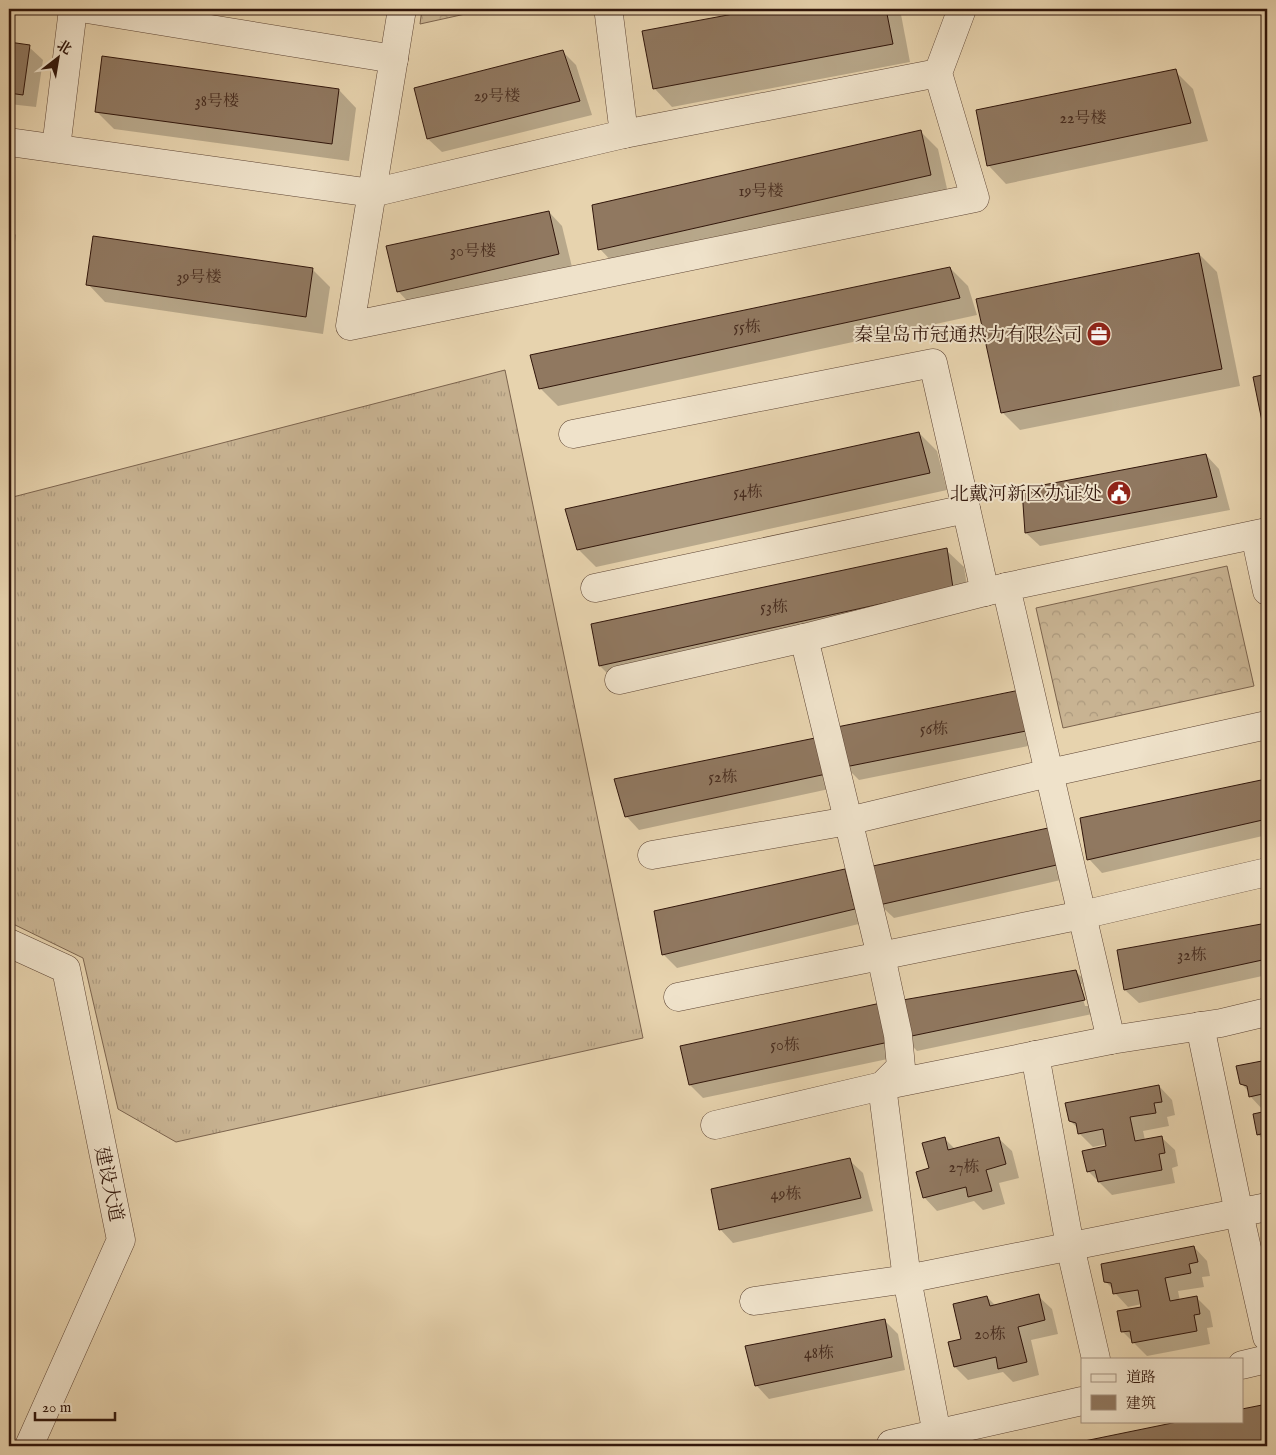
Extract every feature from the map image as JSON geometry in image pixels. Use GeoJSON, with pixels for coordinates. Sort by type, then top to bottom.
{"type":"FeatureCollection","features":[{"type":"Feature","properties":{"kind":"street"},"geometry":{"type":"LineString","coordinates":[[56,148],[73,9]]}},
{"type":"Feature","properties":{"kind":"street"},"geometry":{"type":"LineString","coordinates":[[87,9],[394,59]]}},
{"type":"Feature","properties":{"kind":"street"},"geometry":{"type":"LineString","coordinates":[[402,9],[350,326],[975,198],[938,73],[962,9]]}},
{"type":"Feature","properties":{"kind":"street"},"geometry":{"type":"LineString","coordinates":[[610,9],[609,15],[624,134]]}},
{"type":"Feature","properties":{"kind":"street"},"geometry":{"type":"LineString","coordinates":[[9,142],[372,194],[624,134],[938,73]]}},
{"type":"Feature","properties":{"kind":"street"},"geometry":{"type":"LineString","coordinates":[[573,434],[933,363],[966,509],[996,590],[1049,774],[1111,1040]]}},
{"type":"Feature","properties":{"kind":"street"},"geometry":{"type":"LineString","coordinates":[[595,588],[966,509]]}},
{"type":"Feature","properties":{"kind":"street"},"geometry":{"type":"LineString","coordinates":[[620,680],[804,638],[996,590],[1261,534],[1267,591]]}},
{"type":"Feature","properties":{"kind":"street"},"geometry":{"type":"LineString","coordinates":[[804,638],[881,956],[898,1035],[901,1066],[882,1086]]}},
{"type":"Feature","properties":{"kind":"street"},"geometry":{"type":"LineString","coordinates":[[652,855],[848,821],[1267,725]]}},
{"type":"Feature","properties":{"kind":"street"},"geometry":{"type":"LineString","coordinates":[[678,997],[1082,915],[1267,872]]}},
{"type":"Feature","properties":{"kind":"street","name":"建设大道"},"geometry":{"type":"LineString","coordinates":[[9,943],[66,969],[121,1240],[29,1446]]}},
{"type":"Feature","properties":{"kind":"street"},"geometry":{"type":"LineString","coordinates":[[715,1125],[882,1086],[1111,1040],[1221,1023],[1267,1012]]}},
{"type":"Feature","properties":{"kind":"street"},"geometry":{"type":"LineString","coordinates":[[1200,1026],[1267,1337]]}},
{"type":"Feature","properties":{"kind":"street"},"geometry":{"type":"LineString","coordinates":[[1035,1055],[1070,1246],[1096,1358]]}},
{"type":"Feature","properties":{"kind":"street"},"geometry":{"type":"LineString","coordinates":[[882,1086],[907,1279],[937,1434]]}},
{"type":"Feature","properties":{"kind":"street"},"geometry":{"type":"LineString","coordinates":[[754,1301],[907,1279],[1267,1207]]}},
{"type":"Feature","properties":{"kind":"street"},"geometry":{"type":"LineString","coordinates":[[1244,1364],[1267,1359]]}},
{"type":"Feature","properties":{"kind":"street"},"geometry":{"type":"LineString","coordinates":[[888,1446],[1081,1401]]}},
{"type":"Feature","properties":{"kind":"green space"},"geometry":{"type":"Polygon","coordinates":[[[422,9],[488,9],[420,24],[422,9]]]}},
{"type":"Feature","properties":{"kind":"green space"},"geometry":{"type":"Polygon","coordinates":[[[505,370],[643,1038],[176,1142],[118,1109],[83,958],[9,922],[9,498],[505,370]]]}},
{"type":"Feature","properties":{"kind":"green space"},"geometry":{"type":"Polygon","coordinates":[[[1227,566],[1254,686],[1063,728],[1036,608],[1227,566]]]}},
{"type":"Feature","properties":{"kind":"building"},"geometry":{"type":"Polygon","coordinates":[[[760,9],[886,9],[893,44],[653,89],[642,31],[760,9]]]}},
{"type":"Feature","properties":{"kind":"building"},"geometry":{"type":"Polygon","coordinates":[[[9,42],[30,45],[23,95],[9,93],[9,42]]]}},
{"type":"Feature","properties":{"kind":"building"},"geometry":{"type":"Polygon","coordinates":[[[563,50],[580,101],[427,139],[414,88],[563,50]]]}},
{"type":"Feature","properties":{"kind":"building"},"geometry":{"type":"Polygon","coordinates":[[[102,56],[339,89],[332,144],[95,112],[102,56]]]}},
{"type":"Feature","properties":{"kind":"building"},"geometry":{"type":"Polygon","coordinates":[[[1176,69],[1191,123],[987,166],[976,110],[1176,69]]]}},
{"type":"Feature","properties":{"kind":"building"},"geometry":{"type":"Polygon","coordinates":[[[921,130],[931,175],[598,250],[592,205],[921,130]]]}},
{"type":"Feature","properties":{"kind":"building"},"geometry":{"type":"Polygon","coordinates":[[[549,211],[559,254],[397,292],[386,246],[549,211]]]}},
{"type":"Feature","properties":{"kind":"building"},"geometry":{"type":"Polygon","coordinates":[[[93,236],[313,268],[306,317],[86,285],[93,236]]]}},
{"type":"Feature","properties":{"kind":"building","name":"秦皇岛市冠通热力有限公司"},"geometry":{"type":"Polygon","coordinates":[[[1199,253],[1222,369],[1001,413],[976,299],[1199,253]]]}},
{"type":"Feature","properties":{"kind":"building"},"geometry":{"type":"Polygon","coordinates":[[[950,267],[960,298],[539,389],[530,355],[950,267]]]}},
{"type":"Feature","properties":{"kind":"building"},"geometry":{"type":"Polygon","coordinates":[[[1267,374],[1267,430],[1264,431],[1253,377],[1267,374]]]}},
{"type":"Feature","properties":{"kind":"building"},"geometry":{"type":"Polygon","coordinates":[[[919,432],[930,473],[577,550],[565,509],[919,432]]]}},
{"type":"Feature","properties":{"kind":"building","name":"北戴河新区办证处"},"geometry":{"type":"Polygon","coordinates":[[[1206,454],[1217,497],[1025,533],[1022,489],[1206,454]]]}},
{"type":"Feature","properties":{"kind":"building"},"geometry":{"type":"Polygon","coordinates":[[[947,548],[953,588],[599,666],[591,624],[947,548]]]}},
{"type":"Feature","properties":{"kind":"building"},"geometry":{"type":"Polygon","coordinates":[[[1020,690],[1031,730],[845,767],[837,727],[1020,690]]]}},
{"type":"Feature","properties":{"kind":"building"},"geometry":{"type":"Polygon","coordinates":[[[820,737],[831,773],[625,817],[614,779],[820,737]]]}},
{"type":"Feature","properties":{"kind":"building"},"geometry":{"type":"Polygon","coordinates":[[[1266,779],[1267,819],[1087,860],[1080,818],[1266,779]]]}},
{"type":"Feature","properties":{"kind":"building"},"geometry":{"type":"Polygon","coordinates":[[[1048,828],[1061,864],[879,905],[873,866],[1048,828]]]}},
{"type":"Feature","properties":{"kind":"building"},"geometry":{"type":"Polygon","coordinates":[[[845,869],[855,909],[662,955],[654,911],[845,869]]]}},
{"type":"Feature","properties":{"kind":"building"},"geometry":{"type":"Polygon","coordinates":[[[1267,923],[1267,959],[1124,990],[1117,950],[1267,923]]]}},
{"type":"Feature","properties":{"kind":"building"},"geometry":{"type":"Polygon","coordinates":[[[1076,970],[1085,1000],[902,1038],[897,1001],[1076,970]]]}},
{"type":"Feature","properties":{"kind":"building"},"geometry":{"type":"Polygon","coordinates":[[[881,1003],[889,1042],[689,1085],[680,1046],[881,1003]]]}},
{"type":"Feature","properties":{"kind":"building"},"geometry":{"type":"Polygon","coordinates":[[[1267,1060],[1267,1093],[1249,1097],[1247,1086],[1240,1084],[1236,1066],[1267,1060]]]}},
{"type":"Feature","properties":{"kind":"building"},"geometry":{"type":"Polygon","coordinates":[[[1159,1085],[1162,1102],[1154,1103],[1156,1113],[1130,1117],[1135,1141],[1162,1136],[1165,1153],[1159,1154],[1162,1170],[1098,1182],[1095,1170],[1087,1172],[1082,1151],[1106,1146],[1103,1129],[1078,1134],[1076,1123],[1069,1121],[1065,1103],[1159,1085]]]}},
{"type":"Feature","properties":{"kind":"building"},"geometry":{"type":"Polygon","coordinates":[[[1267,1111],[1267,1143],[1265,1133],[1257,1135],[1253,1114],[1267,1111]]]}},
{"type":"Feature","properties":{"kind":"building"},"geometry":{"type":"Polygon","coordinates":[[[945,1137],[948,1150],[999,1137],[1006,1164],[986,1170],[992,1191],[968,1197],[966,1187],[923,1198],[916,1172],[929,1168],[922,1143],[945,1137]]]}},
{"type":"Feature","properties":{"kind":"building"},"geometry":{"type":"Polygon","coordinates":[[[850,1158],[861,1198],[719,1230],[711,1189],[850,1158]]]}},
{"type":"Feature","properties":{"kind":"building"},"geometry":{"type":"Polygon","coordinates":[[[1194,1246],[1198,1262],[1189,1264],[1191,1273],[1165,1278],[1170,1301],[1197,1296],[1200,1314],[1194,1315],[1197,1331],[1132,1343],[1130,1331],[1121,1332],[1117,1311],[1141,1307],[1138,1290],[1113,1294],[1111,1283],[1104,1282],[1101,1264],[1194,1246]]]}},
{"type":"Feature","properties":{"kind":"building"},"geometry":{"type":"Polygon","coordinates":[[[1039,1294],[1045,1320],[1018,1327],[1027,1362],[998,1369],[996,1357],[954,1367],[948,1342],[961,1339],[953,1304],[987,1296],[990,1306],[1039,1294]]]}},
{"type":"Feature","properties":{"kind":"building"},"geometry":{"type":"Polygon","coordinates":[[[885,1319],[892,1357],[755,1386],[745,1346],[885,1319]]]}},
{"type":"Feature","properties":{"kind":"building"},"geometry":{"type":"Polygon","coordinates":[[[1267,1404],[1267,1446],[1060,1446],[1177,1422],[1244,1422],[1244,1409],[1267,1404]]]}},
{"type":"Feature","properties":{"kind":"place","name":"秦皇岛市冠通热力有限公司"},"geometry":{"type":"Point","coordinates":[1099,334]}},
{"type":"Feature","properties":{"kind":"place","name":"北戴河新区办证处"},"geometry":{"type":"Point","coordinates":[1119,493]}}]}
